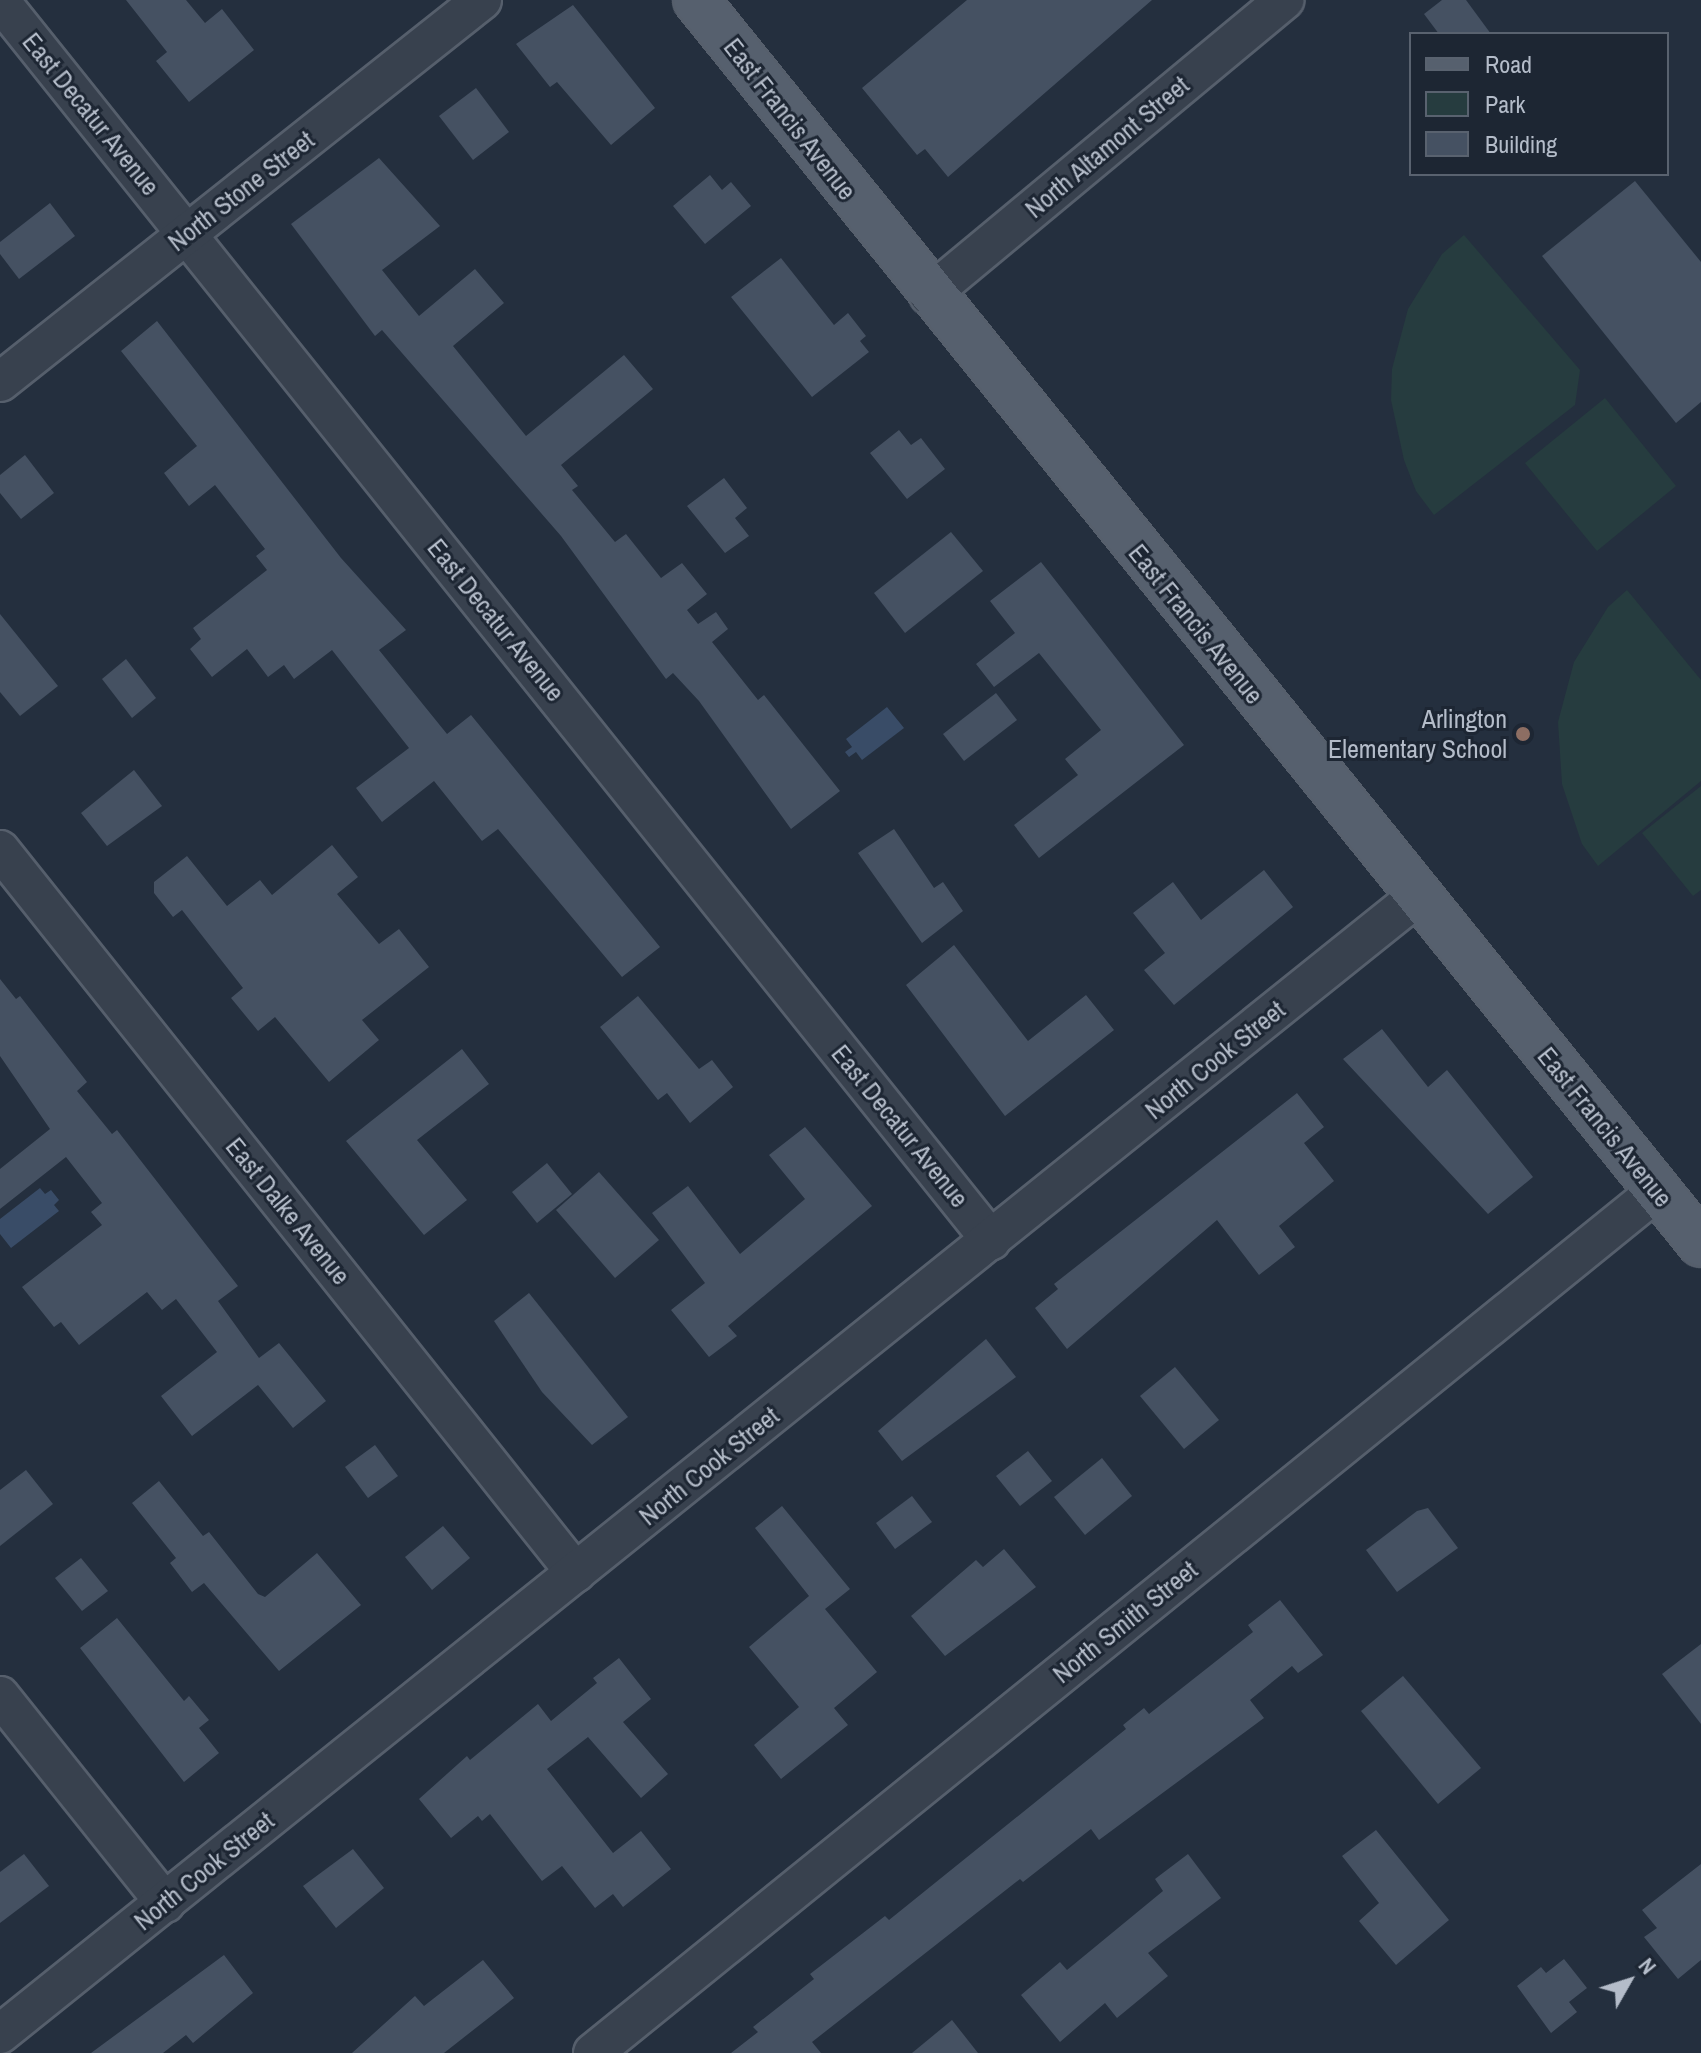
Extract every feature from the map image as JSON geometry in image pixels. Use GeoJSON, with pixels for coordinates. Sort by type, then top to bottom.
{"type":"FeatureCollection","features":[{"type":"Feature","properties":{"kind":"main road","name":"East Francis Avenue"},"geometry":{"type":"LineString","coordinates":[[696,0],[929,295],[1657,1191],[1698,1234]]}},
{"type":"Feature","properties":{"kind":"street","name":"North Stone Street"},"geometry":{"type":"LineString","coordinates":[[0,382],[482,0]]}},
{"type":"Feature","properties":{"kind":"street","name":"North Altamont Street"},"geometry":{"type":"LineString","coordinates":[[929,295],[1284,0]]}},
{"type":"Feature","properties":{"kind":"street","name":"East Decatur Avenue"},"geometry":{"type":"LineString","coordinates":[[0,1],[991,1240]]}},
{"type":"Feature","properties":{"kind":"street","name":"East Dalke Avenue"},"geometry":{"type":"LineString","coordinates":[[0,850],[576,1573]]}},
{"type":"Feature","properties":{"kind":"street","name":"North Cook Street"},"geometry":{"type":"LineString","coordinates":[[0,2034],[1418,896]]}},
{"type":"Feature","properties":{"kind":"street","name":"North Smith Street"},"geometry":{"type":"LineString","coordinates":[[593,2053],[1657,1191]]}},
{"type":"Feature","properties":{"kind":"street"},"geometry":{"type":"LineString","coordinates":[[0,1696],[165,1903]]}},
{"type":"Feature","properties":{"kind":"green space"},"geometry":{"type":"Polygon","coordinates":[[[1464,235],[1580,370],[1575,405],[1434,515],[1416,491],[1404,460],[1391,400],[1392,369],[1408,309],[1442,254],[1464,235]]]}},
{"type":"Feature","properties":{"kind":"green space"},"geometry":{"type":"Polygon","coordinates":[[[1605,398],[1676,486],[1597,551],[1525,463],[1605,398]]]}},
{"type":"Feature","properties":{"kind":"green space"},"geometry":{"type":"Polygon","coordinates":[[[1627,590],[1701,680],[1701,781],[1598,866],[1582,844],[1562,784],[1558,722],[1574,662],[1608,607],[1627,590]]]}},
{"type":"Feature","properties":{"kind":"green space"},"geometry":{"type":"Polygon","coordinates":[[[1701,786],[1701,890],[1693,896],[1642,833],[1701,786]]]}},
{"type":"Feature","properties":{"kind":"water"},"geometry":{"type":"Polygon","coordinates":[[[887,707],[904,728],[862,760],[856,752],[849,757],[845,752],[852,747],[846,739],[887,707]]]}},
{"type":"Feature","properties":{"kind":"water"},"geometry":{"type":"Polygon","coordinates":[[[40,1188],[45,1194],[51,1190],[59,1200],[54,1205],[59,1211],[11,1248],[0,1234],[0,1219],[40,1188]]]}},
{"type":"Feature","properties":{"kind":"building"},"geometry":{"type":"Polygon","coordinates":[[[126,0],[186,0],[205,23],[222,9],[254,50],[189,102],[156,61],[167,52],[126,0]]]}},
{"type":"Feature","properties":{"kind":"building"},"geometry":{"type":"Polygon","coordinates":[[[967,0],[1152,0],[948,177],[925,149],[917,155],[862,88],[967,0]]]}},
{"type":"Feature","properties":{"kind":"building"},"geometry":{"type":"Polygon","coordinates":[[[1442,0],[1466,0],[1490,32],[1438,32],[1424,14],[1442,0]]]}},
{"type":"Feature","properties":{"kind":"building"},"geometry":{"type":"Polygon","coordinates":[[[573,5],[655,108],[611,145],[557,82],[550,87],[516,44],[573,5]]]}},
{"type":"Feature","properties":{"kind":"building"},"geometry":{"type":"Polygon","coordinates":[[[476,88],[509,132],[473,160],[439,116],[476,88]]]}},
{"type":"Feature","properties":{"kind":"building"},"geometry":{"type":"Polygon","coordinates":[[[379,158],[440,226],[382,270],[419,316],[475,269],[504,303],[453,346],[526,436],[624,355],[653,389],[561,465],[578,486],[572,490],[615,542],[626,534],[661,578],[682,563],[707,594],[687,610],[698,624],[716,612],[728,629],[712,642],[758,700],[764,695],[840,791],[791,829],[699,701],[673,673],[666,679],[561,536],[382,330],[375,336],[291,224],[379,158]]]}},
{"type":"Feature","properties":{"kind":"building"},"geometry":{"type":"Polygon","coordinates":[[[710,175],[722,190],[731,182],[751,206],[705,244],[673,206],[710,175]]]}},
{"type":"Feature","properties":{"kind":"building"},"geometry":{"type":"Polygon","coordinates":[[[1635,181],[1701,262],[1701,402],[1676,423],[1542,256],[1635,181]]]}},
{"type":"Feature","properties":{"kind":"building"},"geometry":{"type":"Polygon","coordinates":[[[50,203],[75,236],[19,279],[0,254],[0,242],[50,203]]]}},
{"type":"Feature","properties":{"kind":"building"},"geometry":{"type":"Polygon","coordinates":[[[781,258],[834,325],[848,313],[866,336],[860,341],[869,352],[812,397],[731,297],[781,258]]]}},
{"type":"Feature","properties":{"kind":"building"},"geometry":{"type":"Polygon","coordinates":[[[157,321],[341,558],[406,630],[379,650],[447,734],[471,715],[660,947],[622,977],[498,829],[482,841],[434,781],[382,822],[356,788],[409,748],[332,650],[294,679],[284,665],[268,677],[247,649],[212,677],[190,649],[201,639],[193,628],[267,570],[256,556],[265,549],[215,485],[189,506],[164,473],[197,446],[121,351],[157,321]]]}},
{"type":"Feature","properties":{"kind":"building"},"geometry":{"type":"Polygon","coordinates":[[[899,430],[911,445],[921,438],[945,469],[907,499],[870,453],[899,430]]]}},
{"type":"Feature","properties":{"kind":"building"},"geometry":{"type":"Polygon","coordinates":[[[25,455],[54,493],[21,519],[0,493],[0,475],[25,455]]]}},
{"type":"Feature","properties":{"kind":"building"},"geometry":{"type":"Polygon","coordinates":[[[724,478],[747,508],[735,518],[749,536],[725,553],[687,506],[724,478]]]}},
{"type":"Feature","properties":{"kind":"building"},"geometry":{"type":"Polygon","coordinates":[[[951,532],[983,571],[905,633],[874,593],[951,532]]]}},
{"type":"Feature","properties":{"kind":"building"},"geometry":{"type":"Polygon","coordinates":[[[1041,562],[1184,745],[1039,858],[1014,825],[1078,775],[1065,759],[1101,730],[1039,653],[994,687],[976,664],[1015,633],[990,601],[1041,562]]]}},
{"type":"Feature","properties":{"kind":"building"},"geometry":{"type":"Polygon","coordinates":[[[0,614],[58,686],[20,716],[0,692],[0,614]]]}},
{"type":"Feature","properties":{"kind":"building"},"geometry":{"type":"Polygon","coordinates":[[[126,659],[156,698],[132,718],[102,679],[126,659]]]}},
{"type":"Feature","properties":{"kind":"building"},"geometry":{"type":"Polygon","coordinates":[[[996,693],[1017,720],[964,761],[943,734],[996,693]]]}},
{"type":"Feature","properties":{"kind":"building"},"geometry":{"type":"Polygon","coordinates":[[[134,770],[162,806],[107,846],[81,813],[134,770]]]}},
{"type":"Feature","properties":{"kind":"building"},"geometry":{"type":"Polygon","coordinates":[[[894,829],[934,888],[943,882],[963,911],[922,943],[858,853],[894,829]]]}},
{"type":"Feature","properties":{"kind":"building"},"geometry":{"type":"Polygon","coordinates":[[[332,845],[358,877],[337,894],[379,944],[399,929],[429,967],[362,1020],[379,1040],[329,1082],[275,1017],[258,1031],[231,998],[243,988],[182,910],[173,917],[154,893],[154,882],[187,856],[227,906],[260,880],[272,895],[332,845]]]}},
{"type":"Feature","properties":{"kind":"building"},"geometry":{"type":"Polygon","coordinates":[[[1264,870],[1293,907],[1174,1005],[1144,970],[1165,953],[1133,913],[1173,882],[1201,920],[1264,870]]]}},
{"type":"Feature","properties":{"kind":"building"},"geometry":{"type":"Polygon","coordinates":[[[954,945],[1028,1041],[1086,995],[1114,1030],[1005,1116],[906,985],[954,945]]]}},
{"type":"Feature","properties":{"kind":"building"},"geometry":{"type":"Polygon","coordinates":[[[0,979],[16,999],[20,996],[87,1082],[77,1091],[112,1134],[117,1130],[238,1286],[218,1301],[259,1358],[279,1343],[326,1401],[293,1428],[258,1385],[192,1436],[161,1396],[217,1352],[176,1299],[162,1310],[147,1292],[79,1345],[61,1322],[54,1327],[22,1287],[102,1225],[91,1212],[102,1203],[66,1157],[0,1209],[0,1169],[50,1129],[0,1056],[0,979]]]}},
{"type":"Feature","properties":{"kind":"building"},"geometry":{"type":"Polygon","coordinates":[[[638,996],[699,1069],[712,1060],[733,1087],[690,1123],[667,1093],[658,1100],[600,1027],[638,996]]]}},
{"type":"Feature","properties":{"kind":"building"},"geometry":{"type":"Polygon","coordinates":[[[1382,1029],[1428,1087],[1447,1070],[1533,1177],[1488,1214],[1343,1059],[1382,1029]]]}},
{"type":"Feature","properties":{"kind":"building"},"geometry":{"type":"Polygon","coordinates":[[[462,1049],[489,1084],[417,1140],[467,1200],[424,1235],[346,1141],[462,1049]]]}},
{"type":"Feature","properties":{"kind":"building"},"geometry":{"type":"Polygon","coordinates":[[[1297,1093],[1324,1127],[1304,1143],[1334,1181],[1279,1226],[1295,1247],[1259,1275],[1217,1220],[1067,1349],[1035,1308],[1058,1289],[1054,1284],[1297,1093]]]}},
{"type":"Feature","properties":{"kind":"building"},"geometry":{"type":"Polygon","coordinates":[[[805,1127],[872,1206],[728,1326],[737,1336],[709,1357],[671,1310],[705,1283],[652,1213],[688,1186],[740,1254],[805,1199],[769,1155],[805,1127]]]}},
{"type":"Feature","properties":{"kind":"building"},"geometry":{"type":"Polygon","coordinates":[[[547,1163],[572,1194],[537,1223],[512,1192],[547,1163]]]}},
{"type":"Feature","properties":{"kind":"building"},"geometry":{"type":"Polygon","coordinates":[[[599,1172],[659,1240],[615,1278],[556,1210],[599,1172]]]}},
{"type":"Feature","properties":{"kind":"building"},"geometry":{"type":"Polygon","coordinates":[[[529,1293],[628,1417],[592,1445],[542,1392],[494,1321],[529,1293]]]}},
{"type":"Feature","properties":{"kind":"building"},"geometry":{"type":"Polygon","coordinates":[[[986,1339],[1016,1377],[902,1461],[878,1431],[986,1339]]]}},
{"type":"Feature","properties":{"kind":"building"},"geometry":{"type":"Polygon","coordinates":[[[1175,1367],[1219,1420],[1184,1449],[1140,1396],[1175,1367]]]}},
{"type":"Feature","properties":{"kind":"building"},"geometry":{"type":"Polygon","coordinates":[[[375,1445],[398,1476],[368,1498],[345,1467],[375,1445]]]}},
{"type":"Feature","properties":{"kind":"building"},"geometry":{"type":"Polygon","coordinates":[[[1028,1451],[1052,1481],[1020,1506],[996,1476],[1028,1451]]]}},
{"type":"Feature","properties":{"kind":"building"},"geometry":{"type":"Polygon","coordinates":[[[1102,1458],[1132,1496],[1085,1535],[1054,1497],[1102,1458]]]}},
{"type":"Feature","properties":{"kind":"building"},"geometry":{"type":"Polygon","coordinates":[[[26,1470],[53,1504],[0,1546],[0,1490],[26,1470]]]}},
{"type":"Feature","properties":{"kind":"building"},"geometry":{"type":"Polygon","coordinates":[[[159,1481],[203,1536],[209,1532],[258,1594],[265,1597],[317,1553],[361,1605],[279,1671],[204,1583],[192,1592],[170,1563],[176,1558],[132,1503],[159,1481]]]}},
{"type":"Feature","properties":{"kind":"building"},"geometry":{"type":"Polygon","coordinates":[[[912,1496],[932,1522],[895,1549],[876,1523],[912,1496]]]}},
{"type":"Feature","properties":{"kind":"building"},"geometry":{"type":"Polygon","coordinates":[[[782,1506],[850,1589],[825,1609],[877,1672],[834,1708],[848,1725],[781,1779],[754,1745],[799,1707],[749,1647],[809,1596],[755,1528],[782,1506]]]}},
{"type":"Feature","properties":{"kind":"building"},"geometry":{"type":"Polygon","coordinates":[[[1428,1508],[1458,1548],[1397,1592],[1366,1550],[1417,1511],[1428,1508]]]}},
{"type":"Feature","properties":{"kind":"building"},"geometry":{"type":"Polygon","coordinates":[[[443,1526],[470,1558],[432,1590],[405,1557],[443,1526]]]}},
{"type":"Feature","properties":{"kind":"building"},"geometry":{"type":"Polygon","coordinates":[[[1004,1549],[1036,1587],[945,1656],[911,1616],[976,1560],[983,1567],[1004,1549]]]}},
{"type":"Feature","properties":{"kind":"building"},"geometry":{"type":"Polygon","coordinates":[[[81,1558],[108,1591],[82,1611],[55,1578],[81,1558]]]}},
{"type":"Feature","properties":{"kind":"building"},"geometry":{"type":"Polygon","coordinates":[[[1280,1600],[1323,1655],[1298,1673],[1292,1666],[1250,1700],[1264,1718],[1099,1840],[1091,1829],[1023,1882],[1020,1879],[812,2042],[821,2053],[731,2053],[758,2032],[753,2027],[814,1979],[810,1974],[885,1916],[889,1920],[1126,1729],[1123,1725],[1144,1708],[1149,1714],[1253,1632],[1248,1625],[1280,1600]]]}},
{"type":"Feature","properties":{"kind":"building"},"geometry":{"type":"Polygon","coordinates":[[[117,1618],[184,1701],[189,1696],[209,1720],[199,1728],[219,1753],[184,1782],[80,1648],[117,1618]]]}},
{"type":"Feature","properties":{"kind":"building"},"geometry":{"type":"Polygon","coordinates":[[[1701,1644],[1701,1724],[1662,1674],[1701,1644]]]}},
{"type":"Feature","properties":{"kind":"building"},"geometry":{"type":"Polygon","coordinates":[[[619,1658],[651,1699],[623,1722],[668,1774],[641,1798],[588,1737],[547,1769],[613,1853],[641,1831],[671,1869],[623,1907],[613,1894],[595,1908],[562,1866],[542,1881],[490,1814],[482,1821],[478,1816],[451,1838],[419,1799],[467,1756],[470,1760],[538,1704],[551,1721],[597,1683],[593,1678],[619,1658]]]}},
{"type":"Feature","properties":{"kind":"building"},"geometry":{"type":"Polygon","coordinates":[[[1403,1676],[1481,1768],[1438,1804],[1361,1711],[1403,1676]]]}},
{"type":"Feature","properties":{"kind":"building"},"geometry":{"type":"Polygon","coordinates":[[[1376,1830],[1449,1920],[1396,1965],[1359,1921],[1379,1903],[1342,1856],[1376,1830]]]}},
{"type":"Feature","properties":{"kind":"building"},"geometry":{"type":"Polygon","coordinates":[[[353,1849],[384,1888],[336,1928],[303,1886],[353,1849]]]}},
{"type":"Feature","properties":{"kind":"building"},"geometry":{"type":"Polygon","coordinates":[[[24,1854],[49,1886],[0,1923],[0,1872],[24,1854]]]}},
{"type":"Feature","properties":{"kind":"building"},"geometry":{"type":"Polygon","coordinates":[[[1188,1854],[1221,1898],[1148,1953],[1168,1976],[1117,2018],[1105,2003],[1060,2042],[1021,1995],[1060,1962],[1067,1970],[1163,1891],[1155,1879],[1188,1854]]]}},
{"type":"Feature","properties":{"kind":"building"},"geometry":{"type":"Polygon","coordinates":[[[1701,1864],[1701,1960],[1678,1979],[1644,1937],[1657,1928],[1642,1910],[1701,1864]]]}},
{"type":"Feature","properties":{"kind":"building"},"geometry":{"type":"Polygon","coordinates":[[[224,1955],[253,1993],[193,2043],[186,2035],[163,2053],[91,2053],[224,1955]]]}},
{"type":"Feature","properties":{"kind":"building"},"geometry":{"type":"Polygon","coordinates":[[[1564,1959],[1587,1988],[1569,2002],[1577,2012],[1551,2033],[1517,1986],[1541,1967],[1546,1973],[1564,1959]]]}},
{"type":"Feature","properties":{"kind":"building"},"geometry":{"type":"Polygon","coordinates":[[[483,1960],[514,1998],[444,2053],[352,2053],[415,1996],[424,2006],[483,1960]]]}},
{"type":"Feature","properties":{"kind":"building"},"geometry":{"type":"Polygon","coordinates":[[[952,2020],[978,2053],[912,2053],[952,2020]]]}},
{"type":"Feature","properties":{"kind":"place","name":"Arlington Elementary School"},"geometry":{"type":"Point","coordinates":[1523,734]}}]}
